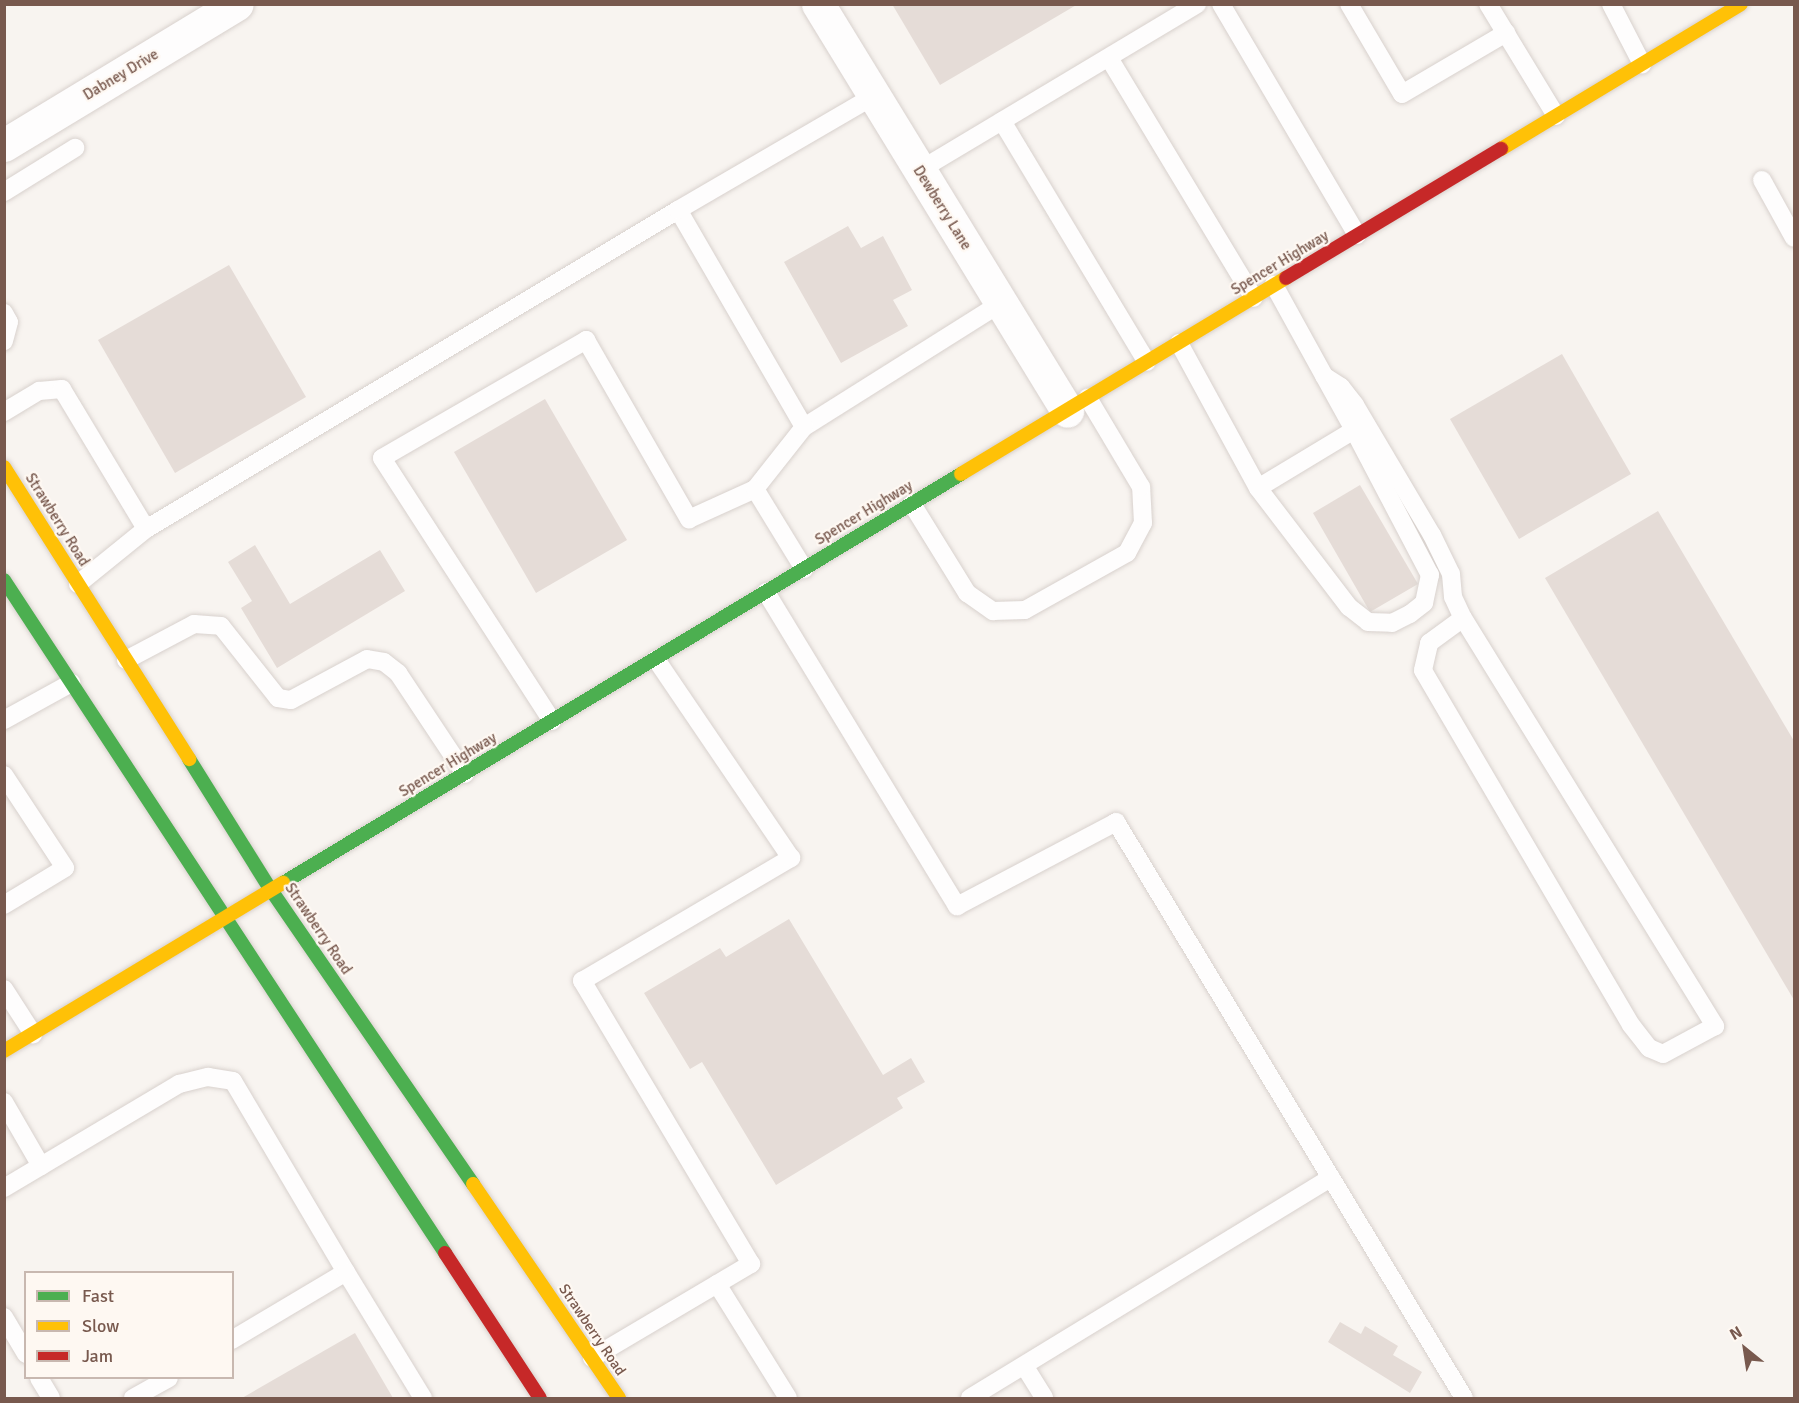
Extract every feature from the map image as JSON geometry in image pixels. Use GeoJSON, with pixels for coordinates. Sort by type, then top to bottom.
{"type":"FeatureCollection","features":[{"type":"Feature","properties":{"kind":"street","name":"Dabney Drive"},"geometry":{"type":"LineString","coordinates":[[4,146],[237,4]]}},
{"type":"Feature","properties":{"kind":"street","name":"Dewberry Lane"},"geometry":{"type":"LineString","coordinates":[[818,4],[1001,303],[1077,405]]}},
{"type":"Feature","properties":{"kind":"street","name":"Spencer Highway"},"geometry":{"type":"LineString","coordinates":[[4,1051],[1741,4]]}},
{"type":"Feature","properties":{"kind":"street","name":"Strawberry Road"},"geometry":{"type":"LineString","coordinates":[[4,467],[271,890],[619,1398]]}},
{"type":"Feature","properties":{"kind":"street"},"geometry":{"type":"LineString","coordinates":[[4,580],[223,919],[540,1398]]}},
{"type":"Feature","properties":{"kind":"lane"},"geometry":{"type":"LineString","coordinates":[[920,170],[1197,4]]}},
{"type":"Feature","properties":{"kind":"lane"},"geometry":{"type":"LineString","coordinates":[[1221,4],[1358,235]]}},
{"type":"Feature","properties":{"kind":"lane"},"geometry":{"type":"LineString","coordinates":[[1349,4],[1402,94],[1506,33]]}},
{"type":"Feature","properties":{"kind":"lane"},"geometry":{"type":"LineString","coordinates":[[1488,4],[1556,116]]}},
{"type":"Feature","properties":{"kind":"lane"},"geometry":{"type":"LineString","coordinates":[[1611,4],[1642,64]]}},
{"type":"Feature","properties":{"kind":"lane"},"geometry":{"type":"LineString","coordinates":[[1109,58],[1254,298]]}},
{"type":"Feature","properties":{"kind":"lane"},"geometry":{"type":"LineString","coordinates":[[78,584],[146,529],[678,210],[874,96]]}},
{"type":"Feature","properties":{"kind":"lane"},"geometry":{"type":"LineString","coordinates":[[1002,122],[1147,362]]}},
{"type":"Feature","properties":{"kind":"lane"},"geometry":{"type":"LineString","coordinates":[[4,192],[75,148]]}},
{"type":"Feature","properties":{"kind":"lane"},"geometry":{"type":"LineString","coordinates":[[1762,180],[1794,238]]}},
{"type":"Feature","properties":{"kind":"lane"},"geometry":{"type":"LineString","coordinates":[[678,210],[804,427]]}},
{"type":"Feature","properties":{"kind":"lane"},"geometry":{"type":"LineString","coordinates":[[1179,343],[1258,488],[1349,607],[1368,622],[1392,623],[1410,614],[1424,603],[1430,574],[1274,285]]}},
{"type":"Feature","properties":{"kind":"lane"},"geometry":{"type":"LineString","coordinates":[[552,721],[382,458],[586,340],[689,519],[754,489],[804,427],[1001,303]]}},
{"type":"Feature","properties":{"kind":"lane"},"geometry":{"type":"LineString","coordinates":[[4,313],[9,322],[4,341]]}},
{"type":"Feature","properties":{"kind":"lane"},"geometry":{"type":"LineString","coordinates":[[1324,376],[1341,387],[1355,405],[1432,535],[1451,574],[1454,597],[1463,618],[1715,1026],[1663,1054],[1649,1048],[1631,1025],[1423,670],[1429,643],[1463,618]]}},
{"type":"Feature","properties":{"kind":"lane"},"geometry":{"type":"LineString","coordinates":[[4,412],[39,391],[62,389],[146,529]]}},
{"type":"Feature","properties":{"kind":"lane"},"geometry":{"type":"LineString","coordinates":[[912,504],[967,593],[993,611],[1025,610],[1126,553],[1143,523],[1141,487],[1077,405]]}},
{"type":"Feature","properties":{"kind":"lane"},"geometry":{"type":"LineString","coordinates":[[1258,488],[1354,430]]}},
{"type":"Feature","properties":{"kind":"lane"},"geometry":{"type":"LineString","coordinates":[[754,489],[804,569]]}},
{"type":"Feature","properties":{"kind":"lane"},"geometry":{"type":"LineString","coordinates":[[766,592],[957,906],[1116,822],[1464,1398]]}},
{"type":"Feature","properties":{"kind":"lane"},"geometry":{"type":"LineString","coordinates":[[126,660],[194,624],[221,626],[278,698],[291,700],[367,659],[384,662],[398,673],[465,774]]}},
{"type":"Feature","properties":{"kind":"lane"},"geometry":{"type":"LineString","coordinates":[[592,1358],[751,1264],[582,981],[791,858],[656,658]]}},
{"type":"Feature","properties":{"kind":"lane"},"geometry":{"type":"LineString","coordinates":[[4,720],[71,683]]}},
{"type":"Feature","properties":{"kind":"lane"},"geometry":{"type":"LineString","coordinates":[[4,775],[65,868],[4,905]]}},
{"type":"Feature","properties":{"kind":"lane"},"geometry":{"type":"LineString","coordinates":[[4,988],[33,1034]]}},
{"type":"Feature","properties":{"kind":"lane"},"geometry":{"type":"LineString","coordinates":[[4,1188],[178,1084],[208,1077],[233,1081],[423,1398]]}},
{"type":"Feature","properties":{"kind":"lane"},"geometry":{"type":"LineString","coordinates":[[4,1102],[41,1166]]}},
{"type":"Feature","properties":{"kind":"lane"},"geometry":{"type":"LineString","coordinates":[[970,1398],[1025,1367],[1331,1178]]}},
{"type":"Feature","properties":{"kind":"lane"},"geometry":{"type":"LineString","coordinates":[[234,1339],[346,1272]]}},
{"type":"Feature","properties":{"kind":"lane"},"geometry":{"type":"LineString","coordinates":[[717,1284],[788,1398]]}},
{"type":"Feature","properties":{"kind":"lane"},"geometry":{"type":"LineString","coordinates":[[4,1317],[24,1351]]}},
{"type":"Feature","properties":{"kind":"lane"},"geometry":{"type":"LineString","coordinates":[[1025,1367],[1044,1398]]}},
{"type":"Feature","properties":{"kind":"lane"},"geometry":{"type":"LineString","coordinates":[[40,1379],[51,1398]]}},
{"type":"Feature","properties":{"kind":"lane"},"geometry":{"type":"LineString","coordinates":[[133,1398],[166,1379]]}},
{"type":"Feature","properties":{"kind":"building"},"geometry":{"type":"Polygon","coordinates":[[[892,4],[1078,4],[940,85],[892,4]]]}},
{"type":"Feature","properties":{"kind":"building"},"geometry":{"type":"Polygon","coordinates":[[[848,226],[861,248],[883,236],[912,290],[893,300],[908,326],[841,363],[784,262],[848,226]]]}},
{"type":"Feature","properties":{"kind":"building"},"geometry":{"type":"Polygon","coordinates":[[[229,265],[306,397],[175,473],[98,340],[229,265]]]}},
{"type":"Feature","properties":{"kind":"building"},"geometry":{"type":"Polygon","coordinates":[[[1562,354],[1631,474],[1519,539],[1450,419],[1562,354]]]}},
{"type":"Feature","properties":{"kind":"building"},"geometry":{"type":"Polygon","coordinates":[[[545,399],[627,540],[536,593],[454,452],[545,399]]]}},
{"type":"Feature","properties":{"kind":"building"},"geometry":{"type":"Polygon","coordinates":[[[1360,485],[1418,584],[1370,612],[1313,513],[1360,485]]]}},
{"type":"Feature","properties":{"kind":"building"},"geometry":{"type":"Polygon","coordinates":[[[1658,511],[1794,741],[1794,1000],[1545,578],[1658,511]]]}},
{"type":"Feature","properties":{"kind":"building"},"geometry":{"type":"Polygon","coordinates":[[[255,545],[290,604],[380,550],[405,591],[277,668],[241,608],[252,601],[228,562],[255,545]]]}},
{"type":"Feature","properties":{"kind":"building"},"geometry":{"type":"Polygon","coordinates":[[[789,919],[883,1075],[911,1058],[925,1082],[897,1098],[903,1108],[776,1185],[702,1062],[690,1069],[644,993],[720,948],[726,957],[789,919]]]}},
{"type":"Feature","properties":{"kind":"building"},"geometry":{"type":"Polygon","coordinates":[[[1340,1322],[1361,1334],[1365,1326],[1398,1346],[1393,1355],[1422,1372],[1410,1393],[1328,1342],[1340,1322]]]}},
{"type":"Feature","properties":{"kind":"building"},"geometry":{"type":"Polygon","coordinates":[[[355,1333],[393,1398],[242,1398],[355,1333]]]}},
{"type":"Feature","properties":{"kind":"traffic: fast"},"geometry":{"type":"LineString","coordinates":[[283,883],[961,474]]}},
{"type":"Feature","properties":{"kind":"traffic: fast"},"geometry":{"type":"LineString","coordinates":[[4,580],[445,1253]]}},
{"type":"Feature","properties":{"kind":"traffic: fast"},"geometry":{"type":"LineString","coordinates":[[189,759],[271,890],[473,1184]]}},
{"type":"Feature","properties":{"kind":"traffic: slow"},"geometry":{"type":"LineString","coordinates":[[1501,149],[1741,4]]}},
{"type":"Feature","properties":{"kind":"traffic: slow"},"geometry":{"type":"LineString","coordinates":[[961,474],[1286,278]]}},
{"type":"Feature","properties":{"kind":"traffic: slow"},"geometry":{"type":"LineString","coordinates":[[4,467],[189,759]]}},
{"type":"Feature","properties":{"kind":"traffic: slow"},"geometry":{"type":"LineString","coordinates":[[4,1051],[283,883]]}},
{"type":"Feature","properties":{"kind":"traffic: slow"},"geometry":{"type":"LineString","coordinates":[[473,1184],[619,1398]]}},
{"type":"Feature","properties":{"kind":"traffic: jam"},"geometry":{"type":"LineString","coordinates":[[1286,278],[1501,149]]}},
{"type":"Feature","properties":{"kind":"traffic: jam"},"geometry":{"type":"LineString","coordinates":[[445,1253],[540,1398]]}}]}
